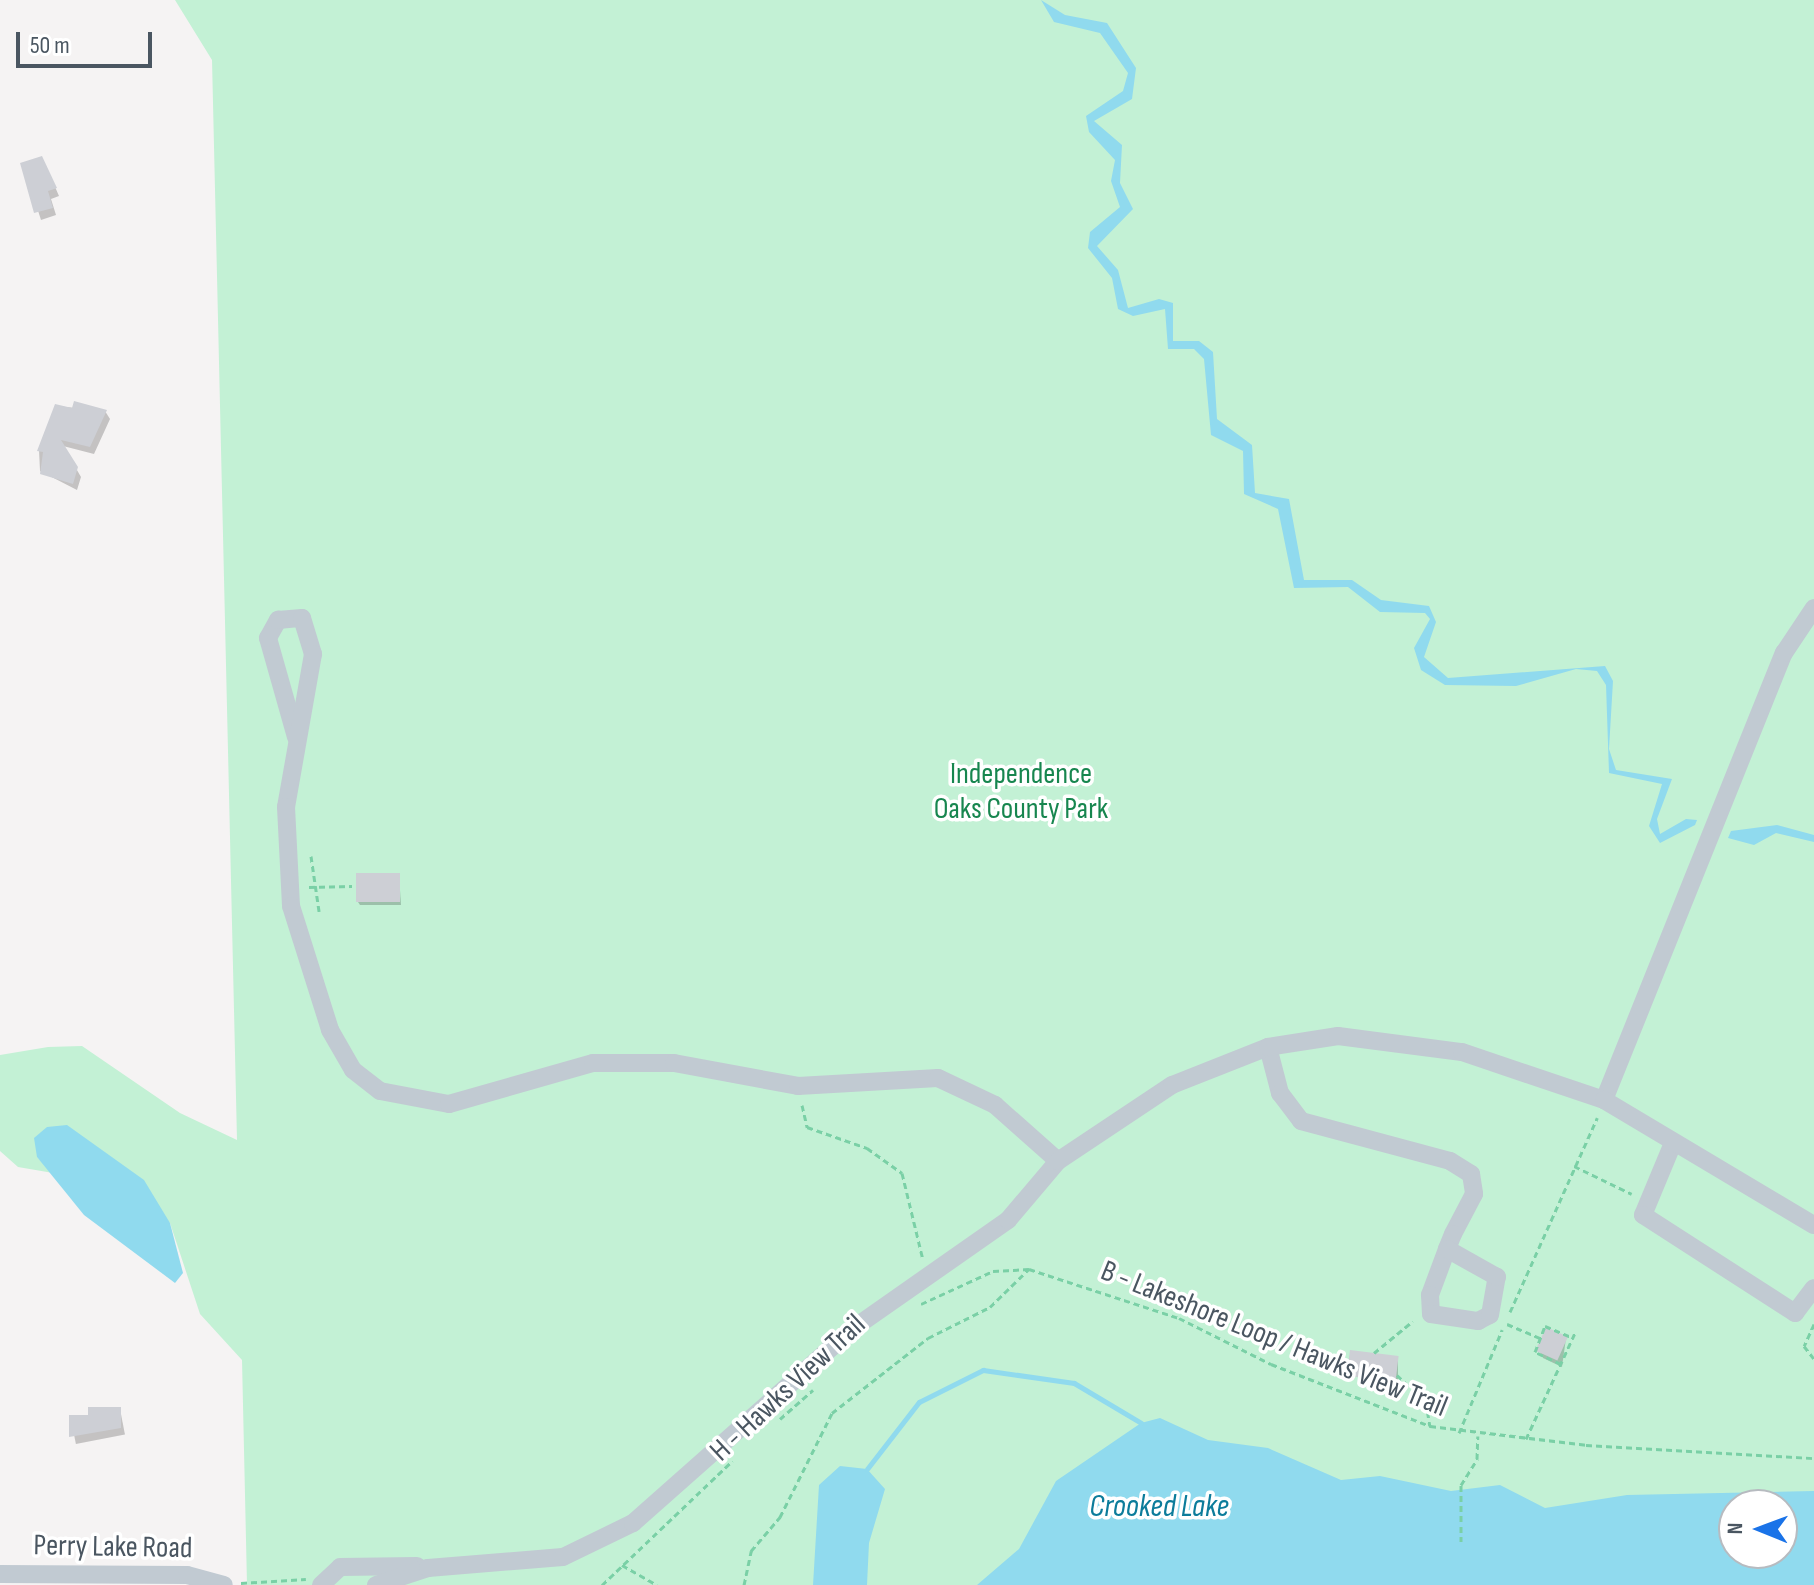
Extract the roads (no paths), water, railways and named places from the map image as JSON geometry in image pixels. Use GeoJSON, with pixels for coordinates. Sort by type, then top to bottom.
{"type":"FeatureCollection","features":[{"type":"Feature","properties":{"kind":"street"},"geometry":{"type":"LineString","coordinates":[[1604,1100],[1784,653],[1814,608]]}},
{"type":"Feature","properties":{"kind":"street"},"geometry":{"type":"LineString","coordinates":[[296,737],[268,638],[278,620],[302,618],[313,654],[286,807],[289,888],[301,949],[330,1030],[353,1070],[380,1091],[449,1104],[593,1063],[674,1063],[803,1086],[938,1078],[995,1105],[1058,1161]]}},
{"type":"Feature","properties":{"kind":"street"},"geometry":{"type":"LineString","coordinates":[[323,1581],[340,1567],[428,1568],[563,1557],[633,1523],[851,1330],[1008,1220],[1058,1161],[1172,1085],[1268,1047],[1338,1036],[1385,1038],[1462,1052],[1604,1100],[1814,1225]]}},
{"type":"Feature","properties":{"kind":"street"},"geometry":{"type":"LineString","coordinates":[[1268,1047],[1280,1093],[1301,1121],[1450,1161],[1471,1174],[1474,1194],[1447,1249],[1430,1295],[1431,1314],[1478,1321],[1490,1315],[1498,1293],[1497,1277],[1485,1266],[1447,1249]]}},
{"type":"Feature","properties":{"kind":"street"},"geometry":{"type":"LineString","coordinates":[[1673,1143],[1643,1215],[1795,1313],[1814,1288]]}},
{"type":"Feature","properties":{"kind":"street"},"geometry":{"type":"LineString","coordinates":[[376,1585],[428,1568]]}},
{"type":"Feature","properties":{"kind":"street","name":"Perry Lake Road"},"geometry":{"type":"LineString","coordinates":[[0,1574],[187,1575],[224,1584]]}},
{"type":"Feature","properties":{"kind":"water"},"geometry":{"type":"Polygon","coordinates":[[[1041,0],[1065,15],[1107,23],[1136,68],[1132,99],[1094,121],[1122,145],[1120,183],[1133,209],[1097,246],[1118,270],[1128,308],[1159,299],[1173,303],[1173,341],[1199,341],[1213,352],[1217,419],[1252,445],[1255,493],[1289,499],[1304,580],[1352,580],[1381,600],[1429,606],[1436,622],[1424,657],[1448,678],[1605,666],[1613,681],[1609,749],[1616,770],[1672,779],[1657,819],[1660,834],[1686,819],[1697,820],[1695,825],[1660,843],[1649,826],[1662,784],[1609,773],[1606,685],[1597,671],[1576,669],[1516,686],[1445,685],[1421,670],[1414,648],[1430,619],[1425,613],[1380,612],[1348,587],[1294,588],[1278,509],[1244,494],[1243,451],[1211,435],[1204,359],[1194,349],[1168,349],[1165,309],[1133,316],[1118,309],[1112,278],[1088,248],[1090,232],[1120,207],[1111,181],[1115,160],[1089,132],[1086,116],[1123,91],[1128,73],[1100,33],[1054,22],[1041,0]]]}},
{"type":"Feature","properties":{"kind":"water"},"geometry":{"type":"Polygon","coordinates":[[[1777,825],[1814,835],[1814,842],[1776,833],[1754,845],[1728,838],[1731,831],[1777,825]]]}},
{"type":"Feature","properties":{"kind":"water"},"geometry":{"type":"Polygon","coordinates":[[[67,1125],[144,1180],[170,1223],[183,1273],[175,1283],[84,1215],[37,1157],[34,1138],[47,1127],[67,1125]]]}},
{"type":"Feature","properties":{"kind":"water","name":"Crooked Lake"},"geometry":{"type":"Polygon","coordinates":[[[1160,1418],[1208,1440],[1268,1448],[1341,1480],[1380,1476],[1451,1491],[1500,1485],[1545,1508],[1627,1495],[1718,1493],[1718,1569],[1798,1569],[1798,1491],[1814,1491],[1814,1585],[977,1585],[1019,1549],[1056,1481],[1141,1423],[1160,1418]]]}},
{"type":"Feature","properties":{"kind":"water"},"geometry":{"type":"Polygon","coordinates":[[[840,1466],[867,1469],[885,1489],[869,1543],[867,1585],[813,1585],[819,1485],[840,1466]]]}},
{"type":"Feature","properties":{"kind":"waterway"},"geometry":{"type":"LineString","coordinates":[[867,1469],[919,1402],[983,1370],[1074,1383],[1141,1423]]}},
{"type":"Feature","properties":{"kind":"park label","name":"Independence Oaks County Park"},"geometry":{"type":"Point","coordinates":[1021,791]}}]}
